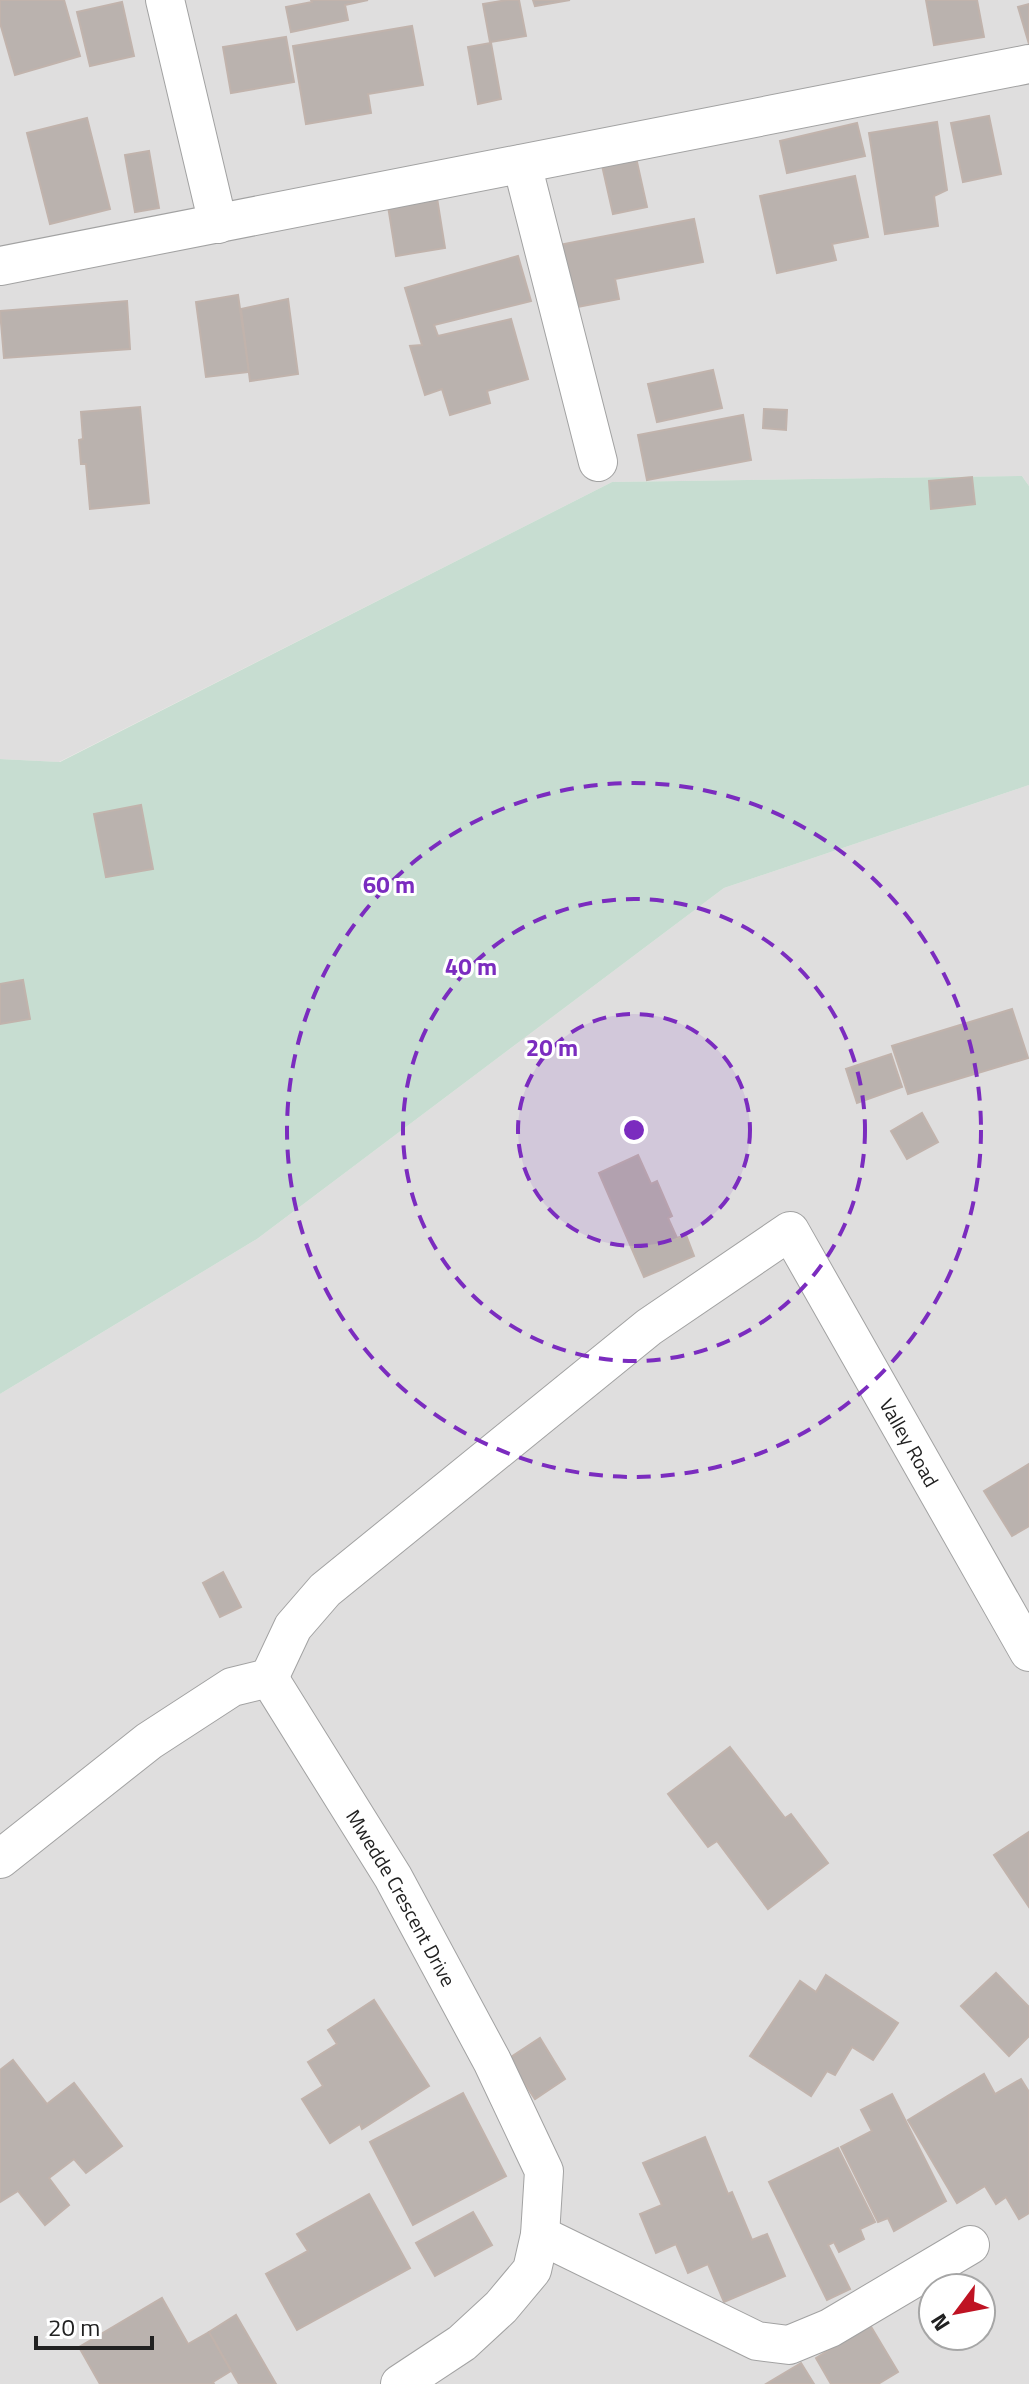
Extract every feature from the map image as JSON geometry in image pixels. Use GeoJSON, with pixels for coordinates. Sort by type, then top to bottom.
{"type":"FeatureCollection","features":[{"type":"Feature","properties":{"kind":"street"},"geometry":{"type":"LineString","coordinates":[[165,0],[218,224]]}},
{"type":"Feature","properties":{"kind":"street"},"geometry":{"type":"LineString","coordinates":[[0,266],[1029,64]]}},
{"type":"Feature","properties":{"kind":"street"},"geometry":{"type":"LineString","coordinates":[[522,164],[598,462]]}},
{"type":"Feature","properties":{"kind":"street","name":"Valley Road"},"geometry":{"type":"LineString","coordinates":[[269,1678],[293,1627],[325,1590],[649,1327],[790,1231],[1029,1652]]}},
{"type":"Feature","properties":{"kind":"street"},"geometry":{"type":"LineString","coordinates":[[0,1859],[149,1741],[232,1687],[269,1678]]}},
{"type":"Feature","properties":{"kind":"street","name":"Mwedde Crescent Drive"},"geometry":{"type":"LineString","coordinates":[[269,1678],[393,1877],[492,2061],[544,2171],[540,2235],[532,2270],[501,2307],[462,2343],[400,2384]]}},
{"type":"Feature","properties":{"kind":"street"},"geometry":{"type":"LineString","coordinates":[[540,2235],[757,2341],[789,2345],[830,2328],[970,2245]]}},
{"type":"Feature","properties":{"kind":"shaded area"},"geometry":{"type":"Polygon","coordinates":[[[0,0],[1029,0],[1029,486],[1022,476],[612,482],[59,762],[0,759],[0,0]]]}},
{"type":"Feature","properties":{"kind":"shaded area"},"geometry":{"type":"Polygon","coordinates":[[[1029,785],[1029,2384],[0,2384],[0,1394],[257,1239],[724,888],[1029,785]]]}},
{"type":"Feature","properties":{"kind":"green space"},"geometry":{"type":"Polygon","coordinates":[[[1022,476],[1029,486],[1029,785],[724,888],[257,1239],[0,1394],[0,759],[60,762],[612,482],[1022,476]]]}},
{"type":"Feature","properties":{"kind":"building"},"geometry":{"type":"Polygon","coordinates":[[[0,0],[64,0],[80,56],[15,75],[0,23],[0,0]]]}},
{"type":"Feature","properties":{"kind":"building"},"geometry":{"type":"Polygon","coordinates":[[[311,0],[368,0],[345,5],[348,20],[291,32],[286,7],[311,0]]]}},
{"type":"Feature","properties":{"kind":"building"},"geometry":{"type":"Polygon","coordinates":[[[519,0],[526,36],[490,42],[483,4],[519,0]]]}},
{"type":"Feature","properties":{"kind":"building"},"geometry":{"type":"Polygon","coordinates":[[[533,0],[570,0],[535,6],[533,0]]]}},
{"type":"Feature","properties":{"kind":"building"},"geometry":{"type":"Polygon","coordinates":[[[926,0],[977,0],[984,37],[934,45],[926,0]]]}},
{"type":"Feature","properties":{"kind":"building"},"geometry":{"type":"Polygon","coordinates":[[[122,2],[134,56],[90,66],[77,12],[122,2]]]}},
{"type":"Feature","properties":{"kind":"building"},"geometry":{"type":"Polygon","coordinates":[[[1029,4],[1029,44],[1018,7],[1029,4]]]}},
{"type":"Feature","properties":{"kind":"building"},"geometry":{"type":"Polygon","coordinates":[[[412,26],[423,85],[368,94],[371,113],[306,124],[293,46],[412,26]]]}},
{"type":"Feature","properties":{"kind":"building"},"geometry":{"type":"Polygon","coordinates":[[[286,37],[294,82],[231,93],[223,47],[286,37]]]}},
{"type":"Feature","properties":{"kind":"building"},"geometry":{"type":"Polygon","coordinates":[[[491,43],[501,99],[478,104],[468,47],[491,43]]]}},
{"type":"Feature","properties":{"kind":"building"},"geometry":{"type":"Polygon","coordinates":[[[989,116],[1001,174],[963,182],[951,123],[989,116]]]}},
{"type":"Feature","properties":{"kind":"building"},"geometry":{"type":"Polygon","coordinates":[[[87,118],[110,209],[50,224],[27,133],[87,118]]]}},
{"type":"Feature","properties":{"kind":"building"},"geometry":{"type":"Polygon","coordinates":[[[937,122],[947,190],[934,196],[938,226],[885,234],[869,133],[937,122]]]}},
{"type":"Feature","properties":{"kind":"building"},"geometry":{"type":"Polygon","coordinates":[[[857,123],[865,156],[787,173],[780,141],[857,123]]]}},
{"type":"Feature","properties":{"kind":"building"},"geometry":{"type":"Polygon","coordinates":[[[149,151],[159,208],[135,212],[125,155],[149,151]]]}},
{"type":"Feature","properties":{"kind":"building"},"geometry":{"type":"Polygon","coordinates":[[[635,153],[647,207],[613,214],[601,161],[635,153]]]}},
{"type":"Feature","properties":{"kind":"building"},"geometry":{"type":"Polygon","coordinates":[[[855,176],[868,237],[832,244],[836,260],[777,273],[760,196],[855,176]]]}},
{"type":"Feature","properties":{"kind":"building"},"geometry":{"type":"Polygon","coordinates":[[[437,198],[445,248],[396,256],[388,206],[437,198]]]}},
{"type":"Feature","properties":{"kind":"building"},"geometry":{"type":"Polygon","coordinates":[[[694,219],[703,262],[615,279],[619,299],[572,308],[559,245],[694,219]]]}},
{"type":"Feature","properties":{"kind":"building"},"geometry":{"type":"Polygon","coordinates":[[[518,256],[531,301],[434,325],[438,336],[511,319],[528,379],[487,391],[490,403],[450,415],[442,389],[425,395],[410,346],[422,345],[405,288],[518,256]]]}},
{"type":"Feature","properties":{"kind":"building"},"geometry":{"type":"Polygon","coordinates":[[[238,295],[249,372],[206,377],[196,302],[238,295]]]}},
{"type":"Feature","properties":{"kind":"building"},"geometry":{"type":"Polygon","coordinates":[[[288,299],[298,374],[250,381],[241,309],[288,299]]]}},
{"type":"Feature","properties":{"kind":"building"},"geometry":{"type":"Polygon","coordinates":[[[127,301],[130,349],[4,358],[0,311],[127,301]]]}},
{"type":"Feature","properties":{"kind":"building"},"geometry":{"type":"Polygon","coordinates":[[[713,370],[722,408],[657,422],[648,384],[713,370]]]}},
{"type":"Feature","properties":{"kind":"building"},"geometry":{"type":"Polygon","coordinates":[[[140,407],[149,503],[90,509],[86,464],[81,464],[81,412],[140,407]]]}},
{"type":"Feature","properties":{"kind":"building"},"geometry":{"type":"Polygon","coordinates":[[[764,409],[787,410],[786,430],[763,428],[764,409]]]}},
{"type":"Feature","properties":{"kind":"building"},"geometry":{"type":"Polygon","coordinates":[[[743,415],[751,460],[647,480],[638,435],[743,415]]]}},
{"type":"Feature","properties":{"kind":"building"},"geometry":{"type":"Polygon","coordinates":[[[972,477],[975,504],[931,509],[929,481],[972,477]]]}},
{"type":"Feature","properties":{"kind":"building"},"geometry":{"type":"Polygon","coordinates":[[[141,805],[153,869],[106,877],[94,814],[141,805]]]}},
{"type":"Feature","properties":{"kind":"building"},"geometry":{"type":"Polygon","coordinates":[[[23,980],[30,1019],[0,1024],[0,984],[23,980]]]}},
{"type":"Feature","properties":{"kind":"building"},"geometry":{"type":"Polygon","coordinates":[[[1012,1009],[1028,1058],[908,1094],[892,1046],[1012,1009]]]}},
{"type":"Feature","properties":{"kind":"building"},"geometry":{"type":"Polygon","coordinates":[[[891,1054],[902,1087],[857,1103],[846,1069],[891,1054]]]}},
{"type":"Feature","properties":{"kind":"building"},"geometry":{"type":"Polygon","coordinates":[[[922,1113],[938,1142],[907,1159],[891,1131],[922,1113]]]}},
{"type":"Feature","properties":{"kind":"building"},"geometry":{"type":"Polygon","coordinates":[[[638,1155],[651,1184],[657,1181],[672,1216],[668,1218],[677,1238],[686,1235],[694,1256],[644,1277],[599,1173],[638,1155]]]}},
{"type":"Feature","properties":{"kind":"building"},"geometry":{"type":"Polygon","coordinates":[[[1029,1464],[1029,1526],[1012,1536],[984,1491],[1029,1464]]]}},
{"type":"Feature","properties":{"kind":"building"},"geometry":{"type":"Polygon","coordinates":[[[223,1572],[241,1607],[220,1617],[203,1583],[223,1572]]]}},
{"type":"Feature","properties":{"kind":"building"},"geometry":{"type":"Polygon","coordinates":[[[730,1747],[785,1818],[791,1814],[828,1863],[768,1909],[717,1841],[708,1847],[668,1794],[730,1747]]]}},
{"type":"Feature","properties":{"kind":"building"},"geometry":{"type":"Polygon","coordinates":[[[1029,1832],[1029,1907],[994,1855],[1029,1832]]]}},
{"type":"Feature","properties":{"kind":"building"},"geometry":{"type":"Polygon","coordinates":[[[996,1973],[1029,2007],[1029,2036],[1009,2056],[961,2006],[996,1973]]]}},
{"type":"Feature","properties":{"kind":"building"},"geometry":{"type":"Polygon","coordinates":[[[826,1975],[898,2023],[873,2060],[852,2047],[835,2075],[827,2071],[811,2096],[750,2056],[800,1981],[816,1992],[826,1975]]]}},
{"type":"Feature","properties":{"kind":"building"},"geometry":{"type":"Polygon","coordinates":[[[374,2000],[429,2086],[362,2129],[360,2124],[330,2143],[302,2099],[323,2086],[308,2062],[337,2044],[328,2030],[374,2000]]]}},
{"type":"Feature","properties":{"kind":"building"},"geometry":{"type":"Polygon","coordinates":[[[540,2038],[565,2079],[535,2099],[508,2059],[540,2038]]]}},
{"type":"Feature","properties":{"kind":"building"},"geometry":{"type":"Polygon","coordinates":[[[13,2060],[47,2104],[74,2083],[122,2146],[86,2173],[74,2159],[49,2178],[69,2205],[45,2225],[18,2191],[0,2202],[0,2070],[13,2060]]]}},
{"type":"Feature","properties":{"kind":"building"},"geometry":{"type":"Polygon","coordinates":[[[984,2074],[995,2094],[1021,2079],[1029,2092],[1029,2213],[1019,2219],[1006,2197],[996,2204],[985,2186],[957,2203],[908,2120],[984,2074]]]}},
{"type":"Feature","properties":{"kind":"building"},"geometry":{"type":"Polygon","coordinates":[[[463,2093],[506,2176],[413,2225],[370,2142],[463,2093]]]}},
{"type":"Feature","properties":{"kind":"building"},"geometry":{"type":"Polygon","coordinates":[[[892,2094],[946,2201],[894,2231],[888,2218],[878,2222],[841,2147],[872,2131],[861,2110],[892,2094]]]}},
{"type":"Feature","properties":{"kind":"building"},"geometry":{"type":"Polygon","coordinates":[[[705,2137],[728,2194],[732,2192],[752,2240],[767,2234],[785,2276],[724,2302],[708,2264],[688,2273],[676,2244],[656,2253],[640,2214],[662,2205],[643,2163],[705,2137]]]}},
{"type":"Feature","properties":{"kind":"building"},"geometry":{"type":"Polygon","coordinates":[[[838,2148],[875,2222],[860,2229],[864,2239],[839,2252],[834,2242],[828,2245],[850,2289],[827,2300],[769,2182],[838,2148]]]}},
{"type":"Feature","properties":{"kind":"building"},"geometry":{"type":"Polygon","coordinates":[[[369,2194],[410,2268],[297,2330],[266,2274],[308,2251],[297,2234],[369,2194]]]}},
{"type":"Feature","properties":{"kind":"building"},"geometry":{"type":"Polygon","coordinates":[[[473,2212],[492,2245],[435,2276],[416,2243],[473,2212]]]}},
{"type":"Feature","properties":{"kind":"building"},"geometry":{"type":"Polygon","coordinates":[[[162,2298],[188,2344],[209,2332],[231,2371],[214,2384],[100,2384],[79,2347],[162,2298]]]}},
{"type":"Feature","properties":{"kind":"building"},"geometry":{"type":"Polygon","coordinates":[[[236,2315],[276,2384],[239,2384],[209,2332],[236,2315]]]}},
{"type":"Feature","properties":{"kind":"building"},"geometry":{"type":"Polygon","coordinates":[[[870,2325],[898,2372],[878,2384],[831,2384],[816,2358],[870,2325]]]}},
{"type":"Feature","properties":{"kind":"building"},"geometry":{"type":"Polygon","coordinates":[[[801,2363],[814,2384],[766,2384],[801,2363]]]}}]}
